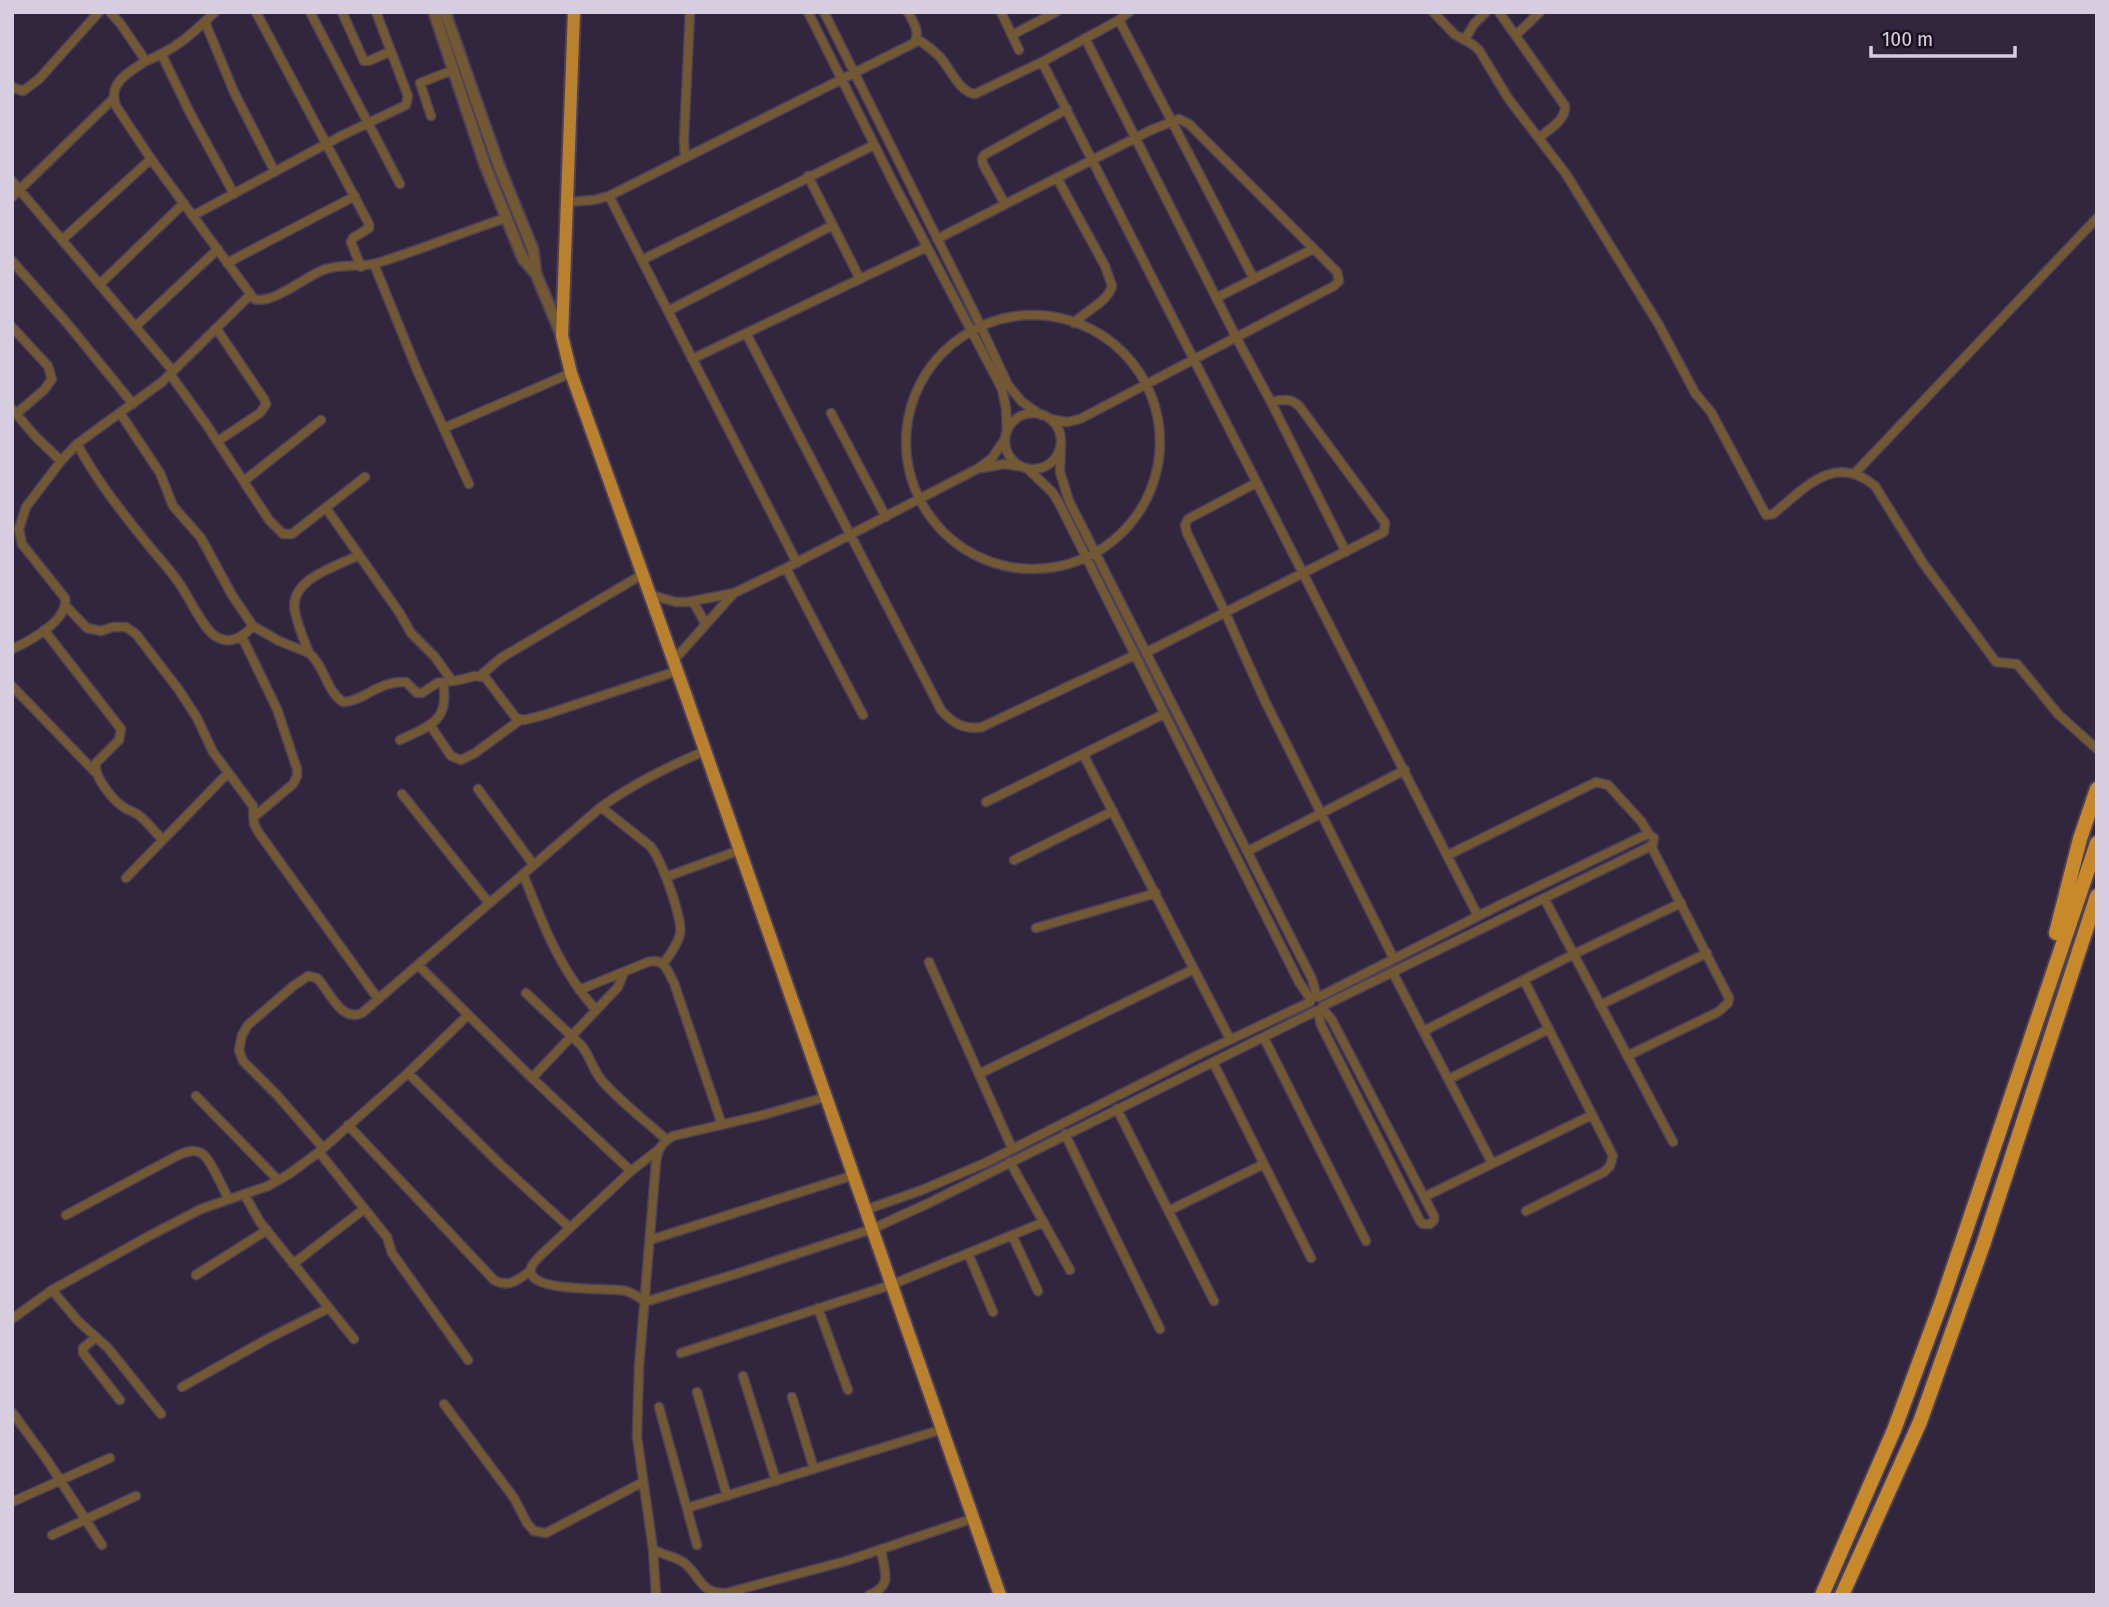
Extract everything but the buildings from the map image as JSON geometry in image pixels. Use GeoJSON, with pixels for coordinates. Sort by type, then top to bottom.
{"type":"FeatureCollection","features":[{"type":"Feature","properties":{"kind":"highway"},"geometry":{"type":"LineString","coordinates":[[2025,1053],[2080,839],[2097,789]]}},
{"type":"Feature","properties":{"kind":"highway"},"geometry":{"type":"LineString","coordinates":[[1822,1595],[1899,1417],[1942,1301],[2097,843]]}},
{"type":"Feature","properties":{"kind":"highway"},"geometry":{"type":"LineString","coordinates":[[1842,1595],[1920,1422],[1983,1245],[2097,896]]}},
{"type":"Feature","properties":{"kind":"highway"},"geometry":{"type":"LineString","coordinates":[[2064,994],[2097,914]]}},
{"type":"Feature","properties":{"kind":"main road"},"geometry":{"type":"LineString","coordinates":[[574,12],[562,336],[571,373],[676,665],[1000,1595]]}},
{"type":"Feature","properties":{"kind":"street"},"geometry":{"type":"LineString","coordinates":[[12,87],[23,91],[34,83],[99,12]]}},
{"type":"Feature","properties":{"kind":"street"},"geometry":{"type":"LineString","coordinates":[[110,12],[146,61]]}},
{"type":"Feature","properties":{"kind":"street"},"geometry":{"type":"LineString","coordinates":[[12,197],[113,99],[116,84],[123,76],[190,36],[215,12]]}},
{"type":"Feature","properties":{"kind":"street"},"geometry":{"type":"LineString","coordinates":[[256,12],[369,224],[369,228],[353,238],[352,242],[361,267]]}},
{"type":"Feature","properties":{"kind":"street"},"geometry":{"type":"LineString","coordinates":[[310,12],[400,184]]}},
{"type":"Feature","properties":{"kind":"street"},"geometry":{"type":"LineString","coordinates":[[342,12],[364,61],[391,51]]}},
{"type":"Feature","properties":{"kind":"street"},"geometry":{"type":"LineString","coordinates":[[194,215],[341,135],[402,108],[408,101],[408,96],[376,12]]}},
{"type":"Feature","properties":{"kind":"street"},"geometry":{"type":"LineString","coordinates":[[434,12],[485,165],[523,259],[536,274]]}},
{"type":"Feature","properties":{"kind":"street"},"geometry":{"type":"LineString","coordinates":[[445,12],[499,166],[533,250],[536,274],[562,336]]}},
{"type":"Feature","properties":{"kind":"street"},"geometry":{"type":"LineString","coordinates":[[685,158],[690,12]]}},
{"type":"Feature","properties":{"kind":"street"},"geometry":{"type":"LineString","coordinates":[[808,12],[874,145],[1002,389],[1006,408],[1008,454],[1053,493],[1299,982],[1314,999],[1322,1000],[1320,1009],[1321,1026],[1420,1221],[1426,1225],[1432,1223],[1434,1216],[1332,1020],[1320,1009],[1310,1007],[1314,999],[1312,979],[1077,519],[1063,486],[1060,439],[1056,426],[1022,402],[1008,385],[824,12]]}},
{"type":"Feature","properties":{"kind":"street"},"geometry":{"type":"LineString","coordinates":[[566,202],[593,201],[609,195],[914,43],[917,32],[908,12]]}},
{"type":"Feature","properties":{"kind":"street"},"geometry":{"type":"LineString","coordinates":[[1001,12],[1019,50]]}},
{"type":"Feature","properties":{"kind":"street"},"geometry":{"type":"LineString","coordinates":[[1031,12],[1036,23]]}},
{"type":"Feature","properties":{"kind":"street"},"geometry":{"type":"LineString","coordinates":[[1012,35],[1056,12]]}},
{"type":"Feature","properties":{"kind":"street"},"geometry":{"type":"LineString","coordinates":[[917,39],[940,58],[972,95],[1042,62],[1129,12]]}},
{"type":"Feature","properties":{"kind":"street"},"geometry":{"type":"LineString","coordinates":[[1433,12],[1454,34],[1479,50],[1508,98],[1566,174],[1659,325],[1695,393],[1711,412],[1766,514],[1773,514],[1827,474],[1836,471],[1855,473],[1865,478],[1875,486],[1923,563],[1996,663],[2017,664],[2058,714],[2097,749]]}},
{"type":"Feature","properties":{"kind":"street"},"geometry":{"type":"LineString","coordinates":[[1465,39],[1474,24],[1486,12]]}},
{"type":"Feature","properties":{"kind":"street"},"geometry":{"type":"LineString","coordinates":[[1499,12],[1565,106],[1562,118],[1539,138]]}},
{"type":"Feature","properties":{"kind":"street"},"geometry":{"type":"LineString","coordinates":[[1516,35],[1540,12]]}},
{"type":"Feature","properties":{"kind":"street"},"geometry":{"type":"LineString","coordinates":[[1119,20],[1254,279]]}},
{"type":"Feature","properties":{"kind":"street"},"geometry":{"type":"LineString","coordinates":[[205,22],[234,92],[275,172]]}},
{"type":"Feature","properties":{"kind":"street"},"geometry":{"type":"LineString","coordinates":[[1085,38],[1346,552]]}},
{"type":"Feature","properties":{"kind":"street"},"geometry":{"type":"LineString","coordinates":[[162,55],[234,194]]}},
{"type":"Feature","properties":{"kind":"street"},"geometry":{"type":"LineString","coordinates":[[1042,62],[1478,916]]}},
{"type":"Feature","properties":{"kind":"street"},"geometry":{"type":"LineString","coordinates":[[431,116],[420,83],[453,70]]}},
{"type":"Feature","properties":{"kind":"street"},"geometry":{"type":"LineString","coordinates":[[113,99],[151,159],[250,295],[258,301],[324,270],[374,264],[506,218]]}},
{"type":"Feature","properties":{"kind":"street"},"geometry":{"type":"LineString","coordinates":[[1005,204],[983,164],[984,155],[1067,109]]}},
{"type":"Feature","properties":{"kind":"street"},"geometry":{"type":"LineString","coordinates":[[937,239],[1172,120],[1183,120],[1337,272],[1339,281],[1080,419],[1060,439],[1058,453],[1045,466],[1036,469],[1004,464],[979,468]]}},
{"type":"Feature","properties":{"kind":"street"},"geometry":{"type":"LineString","coordinates":[[642,260],[874,145]]}},
{"type":"Feature","properties":{"kind":"street"},"geometry":{"type":"LineString","coordinates":[[62,239],[151,159]]}},
{"type":"Feature","properties":{"kind":"street"},"geometry":{"type":"LineString","coordinates":[[808,176],[860,279]]}},
{"type":"Feature","properties":{"kind":"street"},"geometry":{"type":"LineString","coordinates":[[1057,178],[1105,266],[1112,286],[1106,297],[1074,323]]}},
{"type":"Feature","properties":{"kind":"street"},"geometry":{"type":"LineString","coordinates":[[12,181],[136,326],[171,372],[282,534],[292,534],[365,477]]}},
{"type":"Feature","properties":{"kind":"street"},"geometry":{"type":"LineString","coordinates":[[609,195],[797,563]]}},
{"type":"Feature","properties":{"kind":"street"},"geometry":{"type":"LineString","coordinates":[[227,262],[355,196]]}},
{"type":"Feature","properties":{"kind":"street"},"geometry":{"type":"LineString","coordinates":[[100,284],[184,202]]}},
{"type":"Feature","properties":{"kind":"street"},"geometry":{"type":"LineString","coordinates":[[1855,473],[1984,334],[2097,218]]}},
{"type":"Feature","properties":{"kind":"street"},"geometry":{"type":"LineString","coordinates":[[668,311],[833,225]]}},
{"type":"Feature","properties":{"kind":"street"},"geometry":{"type":"LineString","coordinates":[[692,359],[927,247]]}},
{"type":"Feature","properties":{"kind":"street"},"geometry":{"type":"LineString","coordinates":[[136,326],[218,249]]}},
{"type":"Feature","properties":{"kind":"street"},"geometry":{"type":"LineString","coordinates":[[1216,298],[1313,249]]}},
{"type":"Feature","properties":{"kind":"street"},"geometry":{"type":"LineString","coordinates":[[12,261],[133,404]]}},
{"type":"Feature","properties":{"kind":"street"},"geometry":{"type":"LineString","coordinates":[[374,264],[417,370],[469,484]]}},
{"type":"Feature","properties":{"kind":"street"},"geometry":{"type":"LineString","coordinates":[[12,649],[44,630],[61,616],[66,606],[65,597],[22,544],[15,531],[26,507],[77,444],[133,404],[171,372],[250,295]]}},
{"type":"Feature","properties":{"kind":"street"},"geometry":{"type":"LineString","coordinates":[[1035,314],[1074,323],[1115,344],[1146,384],[1157,411],[1159,425],[1159,457],[1154,480],[1137,516],[1115,537],[1086,558],[1069,565],[1034,568],[988,560],[948,535],[919,499],[907,464],[905,446],[910,410],[929,370],[950,345],[969,329],[980,325],[999,319],[1035,314]]}},
{"type":"Feature","properties":{"kind":"street"},"geometry":{"type":"LineString","coordinates":[[12,327],[48,366],[52,379],[44,390],[14,411],[61,461]]}},
{"type":"Feature","properties":{"kind":"street"},"geometry":{"type":"LineString","coordinates":[[216,328],[266,404],[260,413],[218,441]]}},
{"type":"Feature","properties":{"kind":"street"},"geometry":{"type":"LineString","coordinates":[[746,333],[941,710],[948,718],[971,729],[982,727],[1135,655]]}},
{"type":"Feature","properties":{"kind":"street"},"geometry":{"type":"LineString","coordinates":[[444,428],[571,373]]}},
{"type":"Feature","properties":{"kind":"street"},"geometry":{"type":"LineString","coordinates":[[1147,652],[1384,532],[1385,523],[1296,402],[1271,402]]}},
{"type":"Feature","properties":{"kind":"street"},"geometry":{"type":"LineString","coordinates":[[120,413],[160,473],[173,506],[201,538],[232,595],[253,626],[279,641],[309,653]]}},
{"type":"Feature","properties":{"kind":"street"},"geometry":{"type":"LineString","coordinates":[[831,413],[886,517]]}},
{"type":"Feature","properties":{"kind":"street"},"geometry":{"type":"LineString","coordinates":[[651,595],[676,601],[693,601],[734,593],[979,468],[996,455],[1011,424],[1024,415],[1067,422],[1080,419]]}},
{"type":"Feature","properties":{"kind":"street"},"geometry":{"type":"LineString","coordinates":[[244,481],[321,420]]}},
{"type":"Feature","properties":{"kind":"street"},"geometry":{"type":"LineString","coordinates":[[77,444],[109,494],[180,585],[214,636],[234,640],[242,637],[253,626]]}},
{"type":"Feature","properties":{"kind":"street"},"geometry":{"type":"LineString","coordinates":[[1256,483],[1188,519],[1185,525],[1187,533],[1265,701],[1394,959]]}},
{"type":"Feature","properties":{"kind":"street"},"geometry":{"type":"LineString","coordinates":[[326,508],[411,633],[435,657],[448,682],[441,715],[430,725],[400,740]]}},
{"type":"Feature","properties":{"kind":"street"},"geometry":{"type":"LineString","coordinates":[[359,555],[307,581],[296,593],[295,610],[309,653],[319,665],[334,694],[343,702],[353,701],[375,688],[394,683],[406,682],[422,693],[432,685],[480,676],[501,658],[643,574]]}},
{"type":"Feature","properties":{"kind":"street"},"geometry":{"type":"LineString","coordinates":[[786,568],[863,715]]}},
{"type":"Feature","properties":{"kind":"street"},"geometry":{"type":"LineString","coordinates":[[430,725],[451,755],[461,760],[520,720],[544,715],[676,665],[705,623],[734,593]]}},
{"type":"Feature","properties":{"kind":"street"},"geometry":{"type":"LineString","coordinates":[[693,601],[705,623]]}},
{"type":"Feature","properties":{"kind":"street"},"geometry":{"type":"LineString","coordinates":[[66,606],[79,621],[94,630],[120,626],[133,631],[179,690],[197,718],[213,752],[253,806],[254,824],[259,833],[378,999]]}},
{"type":"Feature","properties":{"kind":"street"},"geometry":{"type":"LineString","coordinates":[[44,630],[121,729],[119,740],[96,763],[95,772]]}},
{"type":"Feature","properties":{"kind":"street"},"geometry":{"type":"LineString","coordinates":[[242,637],[277,709],[298,769],[293,784],[254,817]]}},
{"type":"Feature","properties":{"kind":"street"},"geometry":{"type":"LineString","coordinates":[[480,676],[488,680],[520,720]]}},
{"type":"Feature","properties":{"kind":"street"},"geometry":{"type":"LineString","coordinates":[[12,686],[95,772],[117,802],[140,816],[163,840]]}},
{"type":"Feature","properties":{"kind":"street"},"geometry":{"type":"LineString","coordinates":[[986,802],[1164,714]]}},
{"type":"Feature","properties":{"kind":"street"},"geometry":{"type":"LineString","coordinates":[[468,1360],[392,1253],[387,1237],[277,1096],[243,1061],[239,1050],[242,1035],[248,1025],[308,976],[317,978],[341,1009],[352,1016],[362,1013],[601,807],[652,776],[705,751]]}},
{"type":"Feature","properties":{"kind":"street"},"geometry":{"type":"LineString","coordinates":[[1083,754],[1230,1039]]}},
{"type":"Feature","properties":{"kind":"street"},"geometry":{"type":"LineString","coordinates":[[1248,851],[1405,770]]}},
{"type":"Feature","properties":{"kind":"street"},"geometry":{"type":"LineString","coordinates":[[126,878],[228,773]]}},
{"type":"Feature","properties":{"kind":"street"},"geometry":{"type":"LineString","coordinates":[[827,1097],[673,1136],[631,1171],[541,1255],[531,1266],[532,1276],[548,1284],[627,1291],[645,1302],[872,1229],[1651,846],[1654,838],[1615,791],[1608,785],[1596,782],[1448,855]]}},
{"type":"Feature","properties":{"kind":"street"},"geometry":{"type":"LineString","coordinates":[[478,789],[533,864]]}},
{"type":"Feature","properties":{"kind":"street"},"geometry":{"type":"LineString","coordinates":[[402,794],[489,903]]}},
{"type":"Feature","properties":{"kind":"street"},"geometry":{"type":"LineString","coordinates":[[601,807],[657,853],[680,928],[676,944],[664,964]]}},
{"type":"Feature","properties":{"kind":"street"},"geometry":{"type":"LineString","coordinates":[[1014,860],[1113,811]]}},
{"type":"Feature","properties":{"kind":"street"},"geometry":{"type":"LineString","coordinates":[[865,1210],[922,1190],[985,1163],[1478,916],[1649,834]]}},
{"type":"Feature","properties":{"kind":"street"},"geometry":{"type":"LineString","coordinates":[[1627,1056],[1718,1012],[1728,1003],[1727,993],[1651,846]]}},
{"type":"Feature","properties":{"kind":"street"},"geometry":{"type":"LineString","coordinates":[[666,877],[740,850]]}},
{"type":"Feature","properties":{"kind":"street"},"geometry":{"type":"LineString","coordinates":[[523,874],[553,949],[579,990],[596,1010]]}},
{"type":"Feature","properties":{"kind":"street"},"geometry":{"type":"LineString","coordinates":[[1036,928],[1156,893]]}},
{"type":"Feature","properties":{"kind":"street"},"geometry":{"type":"LineString","coordinates":[[1544,898],[1673,1142]]}},
{"type":"Feature","properties":{"kind":"street"},"geometry":{"type":"LineString","coordinates":[[1424,1031],[1681,903]]}},
{"type":"Feature","properties":{"kind":"street"},"geometry":{"type":"LineString","coordinates":[[1600,1005],[1707,953]]}},
{"type":"Feature","properties":{"kind":"street"},"geometry":{"type":"LineString","coordinates":[[579,990],[655,961],[664,964],[674,983],[722,1125]]}},
{"type":"Feature","properties":{"kind":"street"},"geometry":{"type":"LineString","coordinates":[[929,962],[1012,1148]]}},
{"type":"Feature","properties":{"kind":"street"},"geometry":{"type":"LineString","coordinates":[[418,965],[631,1171]]}},
{"type":"Feature","properties":{"kind":"street"},"geometry":{"type":"LineString","coordinates":[[979,1074],[1194,969]]}},
{"type":"Feature","properties":{"kind":"street"},"geometry":{"type":"LineString","coordinates":[[532,1078],[618,988],[624,972]]}},
{"type":"Feature","properties":{"kind":"street"},"geometry":{"type":"LineString","coordinates":[[1393,973],[1492,1163]]}},
{"type":"Feature","properties":{"kind":"street"},"geometry":{"type":"LineString","coordinates":[[1524,980],[1613,1156],[1610,1166],[1597,1176],[1526,1211]]}},
{"type":"Feature","properties":{"kind":"street"},"geometry":{"type":"LineString","coordinates":[[526,993],[586,1051],[595,1072],[604,1084],[667,1140]]}},
{"type":"Feature","properties":{"kind":"street"},"geometry":{"type":"LineString","coordinates":[[12,1319],[52,1290],[149,1236],[201,1209],[278,1180],[321,1150],[408,1073],[468,1015]]}},
{"type":"Feature","properties":{"kind":"street"},"geometry":{"type":"LineString","coordinates":[[1449,1079],[1549,1029]]}},
{"type":"Feature","properties":{"kind":"street"},"geometry":{"type":"LineString","coordinates":[[1264,1038],[1366,1241]]}},
{"type":"Feature","properties":{"kind":"street"},"geometry":{"type":"LineString","coordinates":[[1213,1062],[1311,1258]]}},
{"type":"Feature","properties":{"kind":"street"},"geometry":{"type":"LineString","coordinates":[[408,1073],[500,1164],[570,1228]]}},
{"type":"Feature","properties":{"kind":"street"},"geometry":{"type":"LineString","coordinates":[[196,1096],[278,1180]]}},
{"type":"Feature","properties":{"kind":"street"},"geometry":{"type":"LineString","coordinates":[[1117,1109],[1214,1301]]}},
{"type":"Feature","properties":{"kind":"street"},"geometry":{"type":"LineString","coordinates":[[1424,1197],[1592,1115]]}},
{"type":"Feature","properties":{"kind":"street"},"geometry":{"type":"LineString","coordinates":[[348,1125],[494,1280],[505,1284],[512,1283],[530,1271]]}},
{"type":"Feature","properties":{"kind":"street"},"geometry":{"type":"LineString","coordinates":[[1065,1134],[1160,1329]]}},
{"type":"Feature","properties":{"kind":"street"},"geometry":{"type":"LineString","coordinates":[[656,1595],[653,1549],[637,1437],[637,1413],[658,1150]]}},
{"type":"Feature","properties":{"kind":"street"},"geometry":{"type":"LineString","coordinates":[[66,1215],[191,1151],[202,1153],[206,1157],[228,1198]]}},
{"type":"Feature","properties":{"kind":"street"},"geometry":{"type":"LineString","coordinates":[[1010,1162],[1070,1269]]}},
{"type":"Feature","properties":{"kind":"street"},"geometry":{"type":"LineString","coordinates":[[1170,1210],[1264,1164]]}},
{"type":"Feature","properties":{"kind":"street"},"geometry":{"type":"LineString","coordinates":[[650,1240],[854,1175]]}},
{"type":"Feature","properties":{"kind":"street"},"geometry":{"type":"LineString","coordinates":[[244,1194],[267,1230],[354,1339]]}},
{"type":"Feature","properties":{"kind":"street"},"geometry":{"type":"LineString","coordinates":[[293,1264],[365,1209]]}},
{"type":"Feature","properties":{"kind":"street"},"geometry":{"type":"LineString","coordinates":[[681,1353],[891,1284],[1044,1222]]}},
{"type":"Feature","properties":{"kind":"street"},"geometry":{"type":"LineString","coordinates":[[196,1275],[267,1230]]}},
{"type":"Feature","properties":{"kind":"street"},"geometry":{"type":"LineString","coordinates":[[1012,1235],[1038,1291]]}},
{"type":"Feature","properties":{"kind":"street"},"geometry":{"type":"LineString","coordinates":[[968,1253],[993,1312]]}},
{"type":"Feature","properties":{"kind":"street"},"geometry":{"type":"LineString","coordinates":[[52,1290],[78,1321],[108,1348],[162,1414]]}},
{"type":"Feature","properties":{"kind":"street"},"geometry":{"type":"LineString","coordinates":[[182,1387],[329,1308]]}},
{"type":"Feature","properties":{"kind":"street"},"geometry":{"type":"LineString","coordinates":[[818,1308],[848,1390]]}},
{"type":"Feature","properties":{"kind":"street"},"geometry":{"type":"LineString","coordinates":[[96,1338],[83,1348],[83,1353],[120,1400]]}},
{"type":"Feature","properties":{"kind":"street"},"geometry":{"type":"LineString","coordinates":[[743,1376],[776,1481]]}},
{"type":"Feature","properties":{"kind":"street"},"geometry":{"type":"LineString","coordinates":[[697,1392],[727,1496]]}},
{"type":"Feature","properties":{"kind":"street"},"geometry":{"type":"LineString","coordinates":[[792,1397],[814,1469]]}},
{"type":"Feature","properties":{"kind":"street"},"geometry":{"type":"LineString","coordinates":[[444,1404],[514,1498],[534,1531],[547,1533],[643,1482]]}},
{"type":"Feature","properties":{"kind":"street"},"geometry":{"type":"LineString","coordinates":[[659,1407],[697,1545]]}},
{"type":"Feature","properties":{"kind":"street"},"geometry":{"type":"LineString","coordinates":[[12,1412],[102,1545]]}},
{"type":"Feature","properties":{"kind":"street"},"geometry":{"type":"LineString","coordinates":[[687,1508],[943,1429]]}},
{"type":"Feature","properties":{"kind":"street"},"geometry":{"type":"LineString","coordinates":[[12,1502],[110,1458]]}},
{"type":"Feature","properties":{"kind":"street"},"geometry":{"type":"LineString","coordinates":[[52,1535],[136,1496]]}},
{"type":"Feature","properties":{"kind":"street"},"geometry":{"type":"LineString","coordinates":[[653,1549],[683,1562],[703,1586],[717,1593],[726,1593],[846,1561],[974,1518]]}},
{"type":"Feature","properties":{"kind":"street"},"geometry":{"type":"LineString","coordinates":[[869,1595],[885,1585],[881,1549]]}}]}
